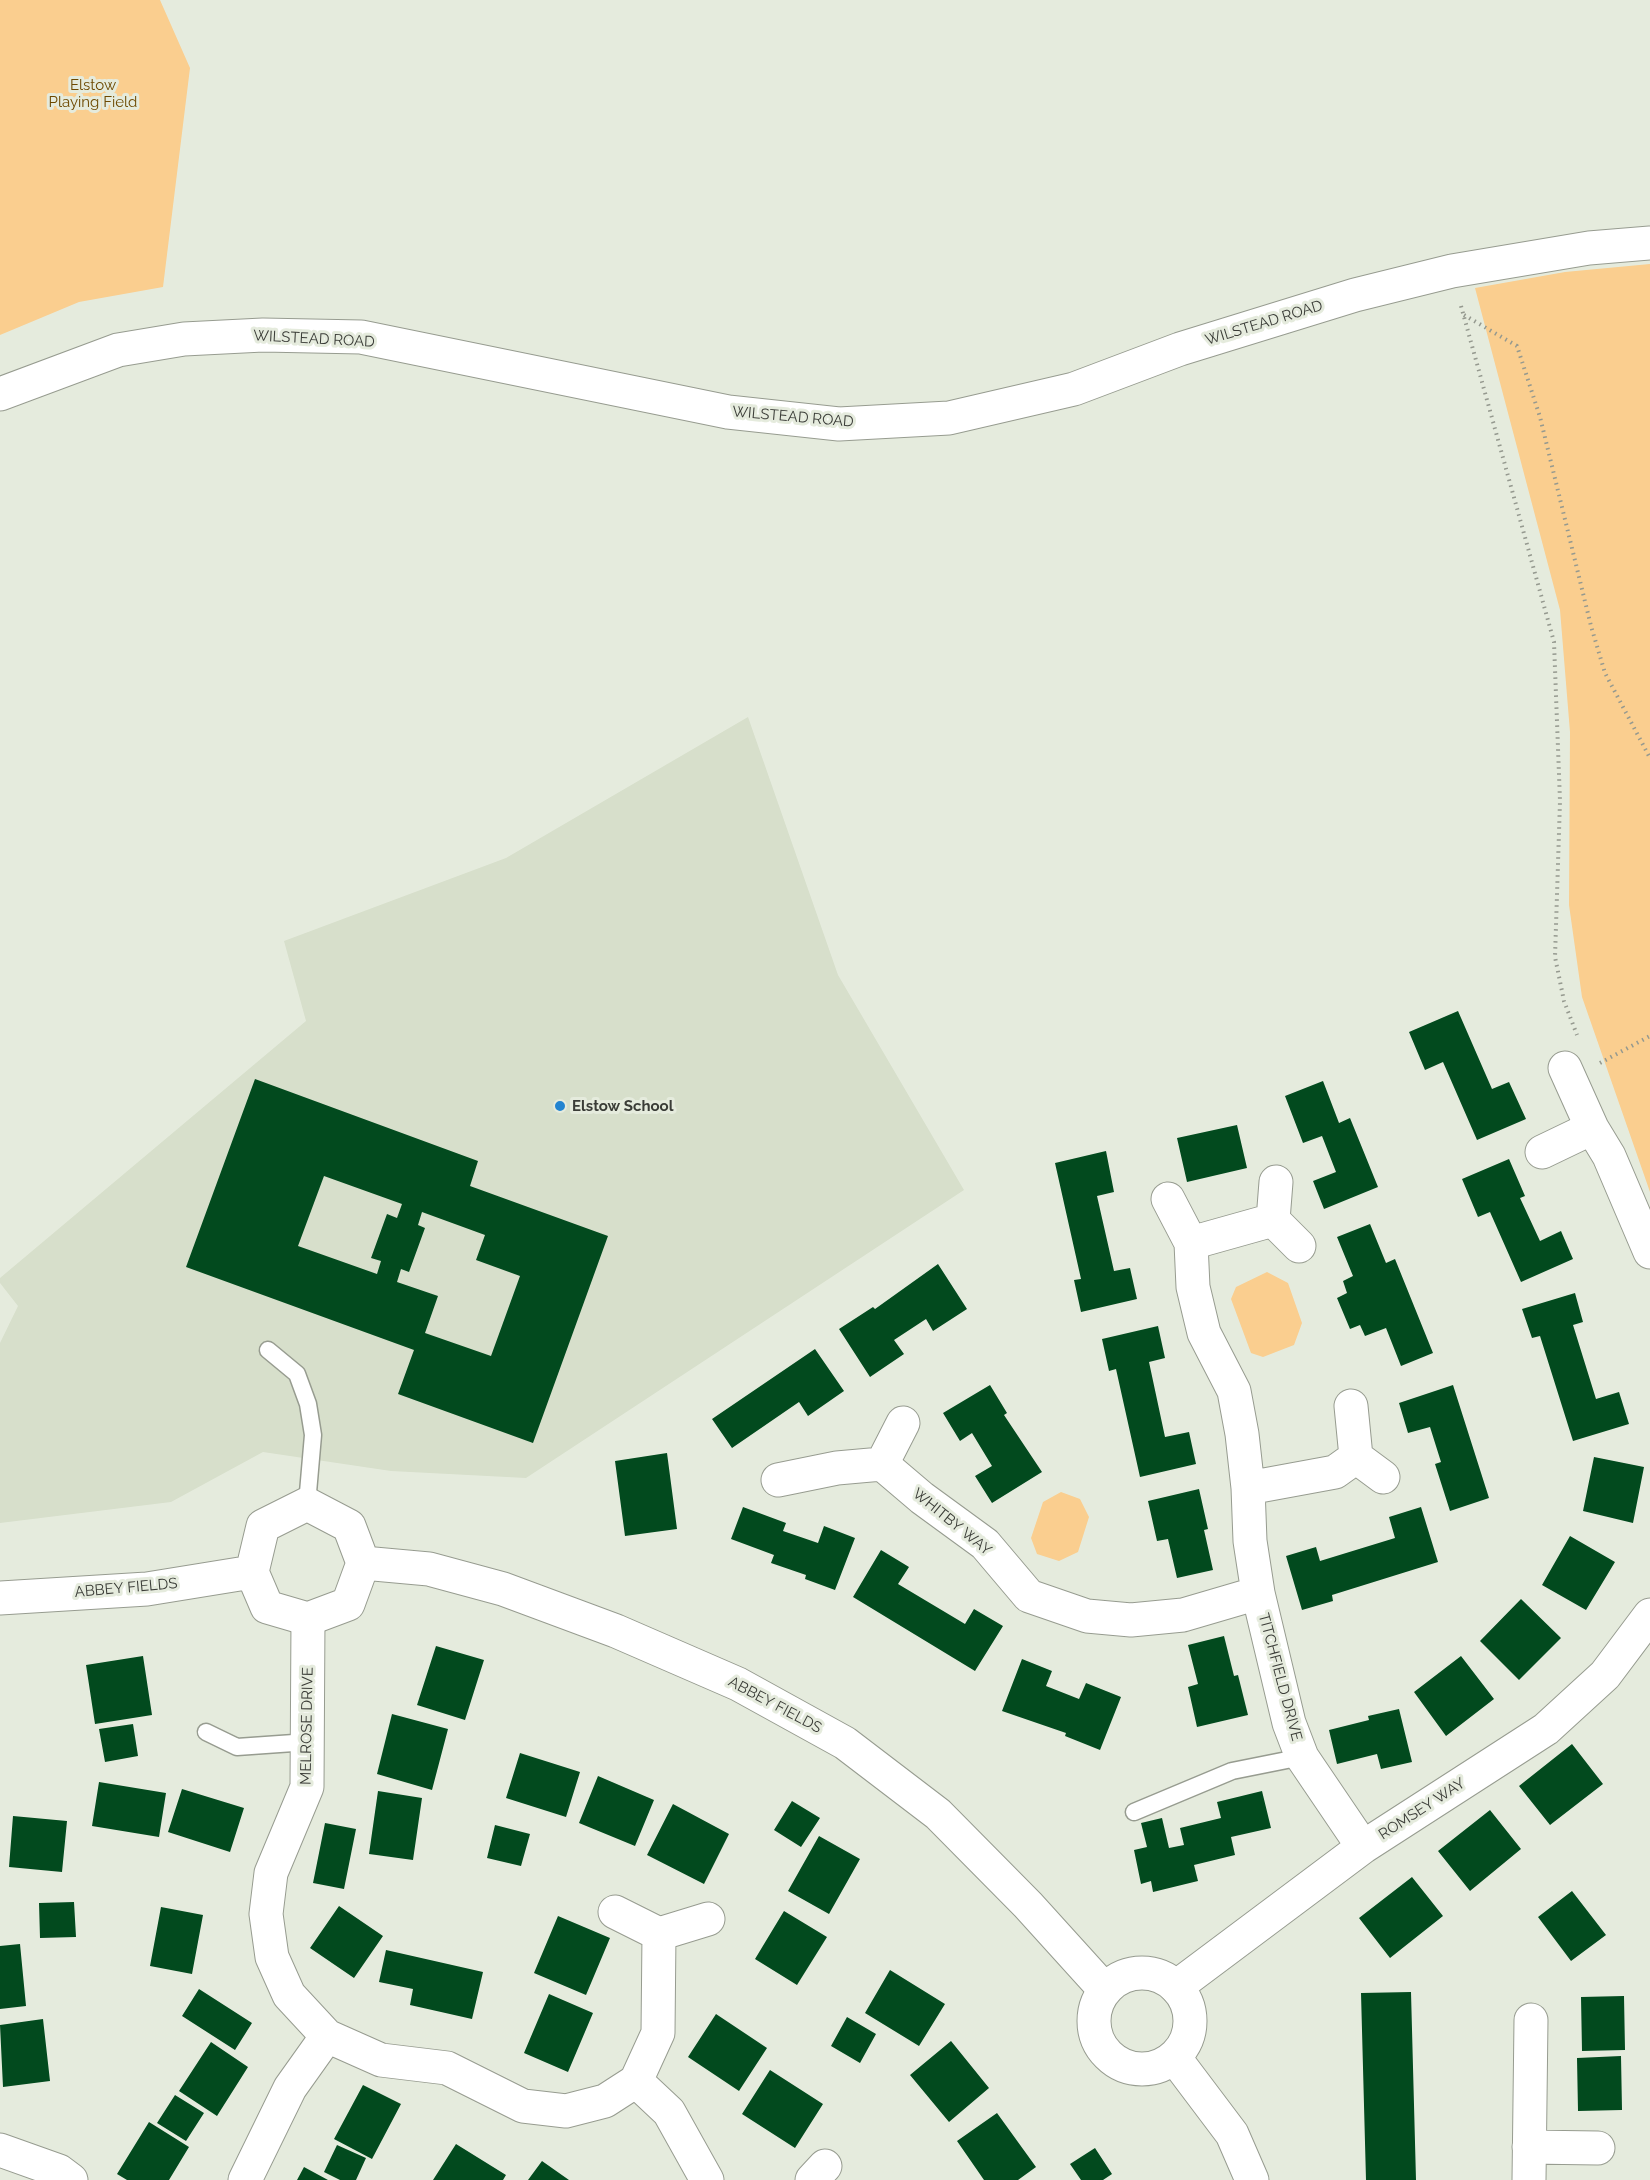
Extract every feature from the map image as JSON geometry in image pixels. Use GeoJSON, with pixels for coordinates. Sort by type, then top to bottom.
{"type":"FeatureCollection","features":[{"type":"Feature","properties":{"kind":"street","name":"WILSTEAD ROAD"},"geometry":{"type":"LineString","coordinates":[[0,394],[118,350],[184,339],[263,335],[361,338],[728,412],[839,424],[949,418],[1074,389],[1180,350],[1355,295],[1452,271],[1589,248],[1650,243]]}},
{"type":"Feature","properties":{"kind":"street"},"geometry":{"type":"LineString","coordinates":[[1578,1059],[1592,1128],[1609,1156],[1650,1251]]}},
{"type":"Feature","properties":{"kind":"street"},"geometry":{"type":"LineString","coordinates":[[1542,1152],[1592,1128]]}},
{"type":"Feature","properties":{"kind":"street"},"geometry":{"type":"LineString","coordinates":[[1276,1182],[1273,1220],[1299,1246]]}},
{"type":"Feature","properties":{"kind":"street","name":"TITCHFIELD DRIVE"},"geometry":{"type":"LineString","coordinates":[[1168,1200],[1191,1244],[1193,1287],[1204,1333],[1234,1391],[1242,1434],[1248,1488],[1250,1541],[1258,1593],[1289,1723],[1302,1757],[1363,1847]]}},
{"type":"Feature","properties":{"kind":"street"},"geometry":{"type":"LineString","coordinates":[[1191,1244],[1273,1220]]}},
{"type":"Feature","properties":{"kind":"street"},"geometry":{"type":"LineString","coordinates":[[1351,1406],[1356,1457],[1383,1477]]}},
{"type":"Feature","properties":{"kind":"street"},"geometry":{"type":"LineString","coordinates":[[778,1480],[837,1468],[882,1464],[903,1423]]}},
{"type":"Feature","properties":{"kind":"street"},"geometry":{"type":"LineString","coordinates":[[1248,1488],[1335,1472],[1356,1457]]}},
{"type":"Feature","properties":{"kind":"street","name":"WHITBY WAY"},"geometry":{"type":"LineString","coordinates":[[882,1464],[922,1498],[985,1544],[1029,1596],[1077,1613],[1131,1620],[1183,1614],[1258,1593]]}},
{"type":"Feature","properties":{"kind":"street"},"geometry":{"type":"LineString","coordinates":[[307,1504],[349,1526],[363,1563],[348,1604],[308,1619],[267,1607],[252,1572],[263,1526],[307,1504]]}},
{"type":"Feature","properties":{"kind":"street","name":"ABBEY FIELDS"},"geometry":{"type":"LineString","coordinates":[[363,1563],[429,1569],[513,1593],[616,1631],[738,1684],[845,1743],[938,1814],[1028,1905],[1105,1990]]}},
{"type":"Feature","properties":{"kind":"street","name":"ABBEY FIELDS"},"geometry":{"type":"LineString","coordinates":[[0,1598],[147,1589],[252,1572]]}},
{"type":"Feature","properties":{"kind":"street","name":"ROMSEY WAY"},"geometry":{"type":"LineString","coordinates":[[1176,1987],[1363,1847],[1546,1730],[1605,1675],[1650,1615]]}},
{"type":"Feature","properties":{"kind":"street","name":"MELROSE DRIVE"},"geometry":{"type":"LineString","coordinates":[[308,1619],[307,1787],[271,1873],[266,1914],[272,1957],[290,1995],[327,2036]]}},
{"type":"Feature","properties":{"kind":"street"},"geometry":{"type":"LineString","coordinates":[[615,1912],[659,1934],[708,1919]]}},
{"type":"Feature","properties":{"kind":"street"},"geometry":{"type":"LineString","coordinates":[[245,2180],[290,2088],[327,2036],[381,2060],[447,2068],[524,2106],[566,2111],[605,2101],[636,2081],[658,2033],[659,1934]]}},
{"type":"Feature","properties":{"kind":"street"},"geometry":{"type":"LineString","coordinates":[[1140,1973],[1163,1978],[1176,1987],[1185,2000],[1190,2014],[1189,2030],[1183,2045],[1174,2057],[1160,2065],[1145,2069],[1129,2067],[1114,2061],[1103,2049],[1096,2035],[1094,2019],[1097,2003],[1105,1990],[1118,1979],[1140,1973]]}},
{"type":"Feature","properties":{"kind":"street"},"geometry":{"type":"LineString","coordinates":[[1529,2180],[1531,2020]]}},
{"type":"Feature","properties":{"kind":"street"},"geometry":{"type":"LineString","coordinates":[[1174,2057],[1232,2134],[1252,2180]]}},
{"type":"Feature","properties":{"kind":"street"},"geometry":{"type":"LineString","coordinates":[[636,2081],[669,2112],[707,2180]]}},
{"type":"Feature","properties":{"kind":"street"},"geometry":{"type":"LineString","coordinates":[[1529,2147],[1598,2148]]}},
{"type":"Feature","properties":{"kind":"street"},"geometry":{"type":"LineString","coordinates":[[0,2150],[59,2171],[71,2180]]}},
{"type":"Feature","properties":{"kind":"lane"},"geometry":{"type":"LineString","coordinates":[[268,1350],[297,1374],[308,1404],[313,1435],[307,1504]]}},
{"type":"Feature","properties":{"kind":"lane"},"geometry":{"type":"LineString","coordinates":[[206,1732],[237,1747],[308,1742]]}},
{"type":"Feature","properties":{"kind":"lane"},"geometry":{"type":"LineString","coordinates":[[1134,1812],[1232,1771],[1302,1757]]}},
{"type":"Feature","properties":{"kind":"path"},"geometry":{"type":"LineString","coordinates":[[1452,271],[1554,642],[1560,801],[1555,957],[1578,1059],[1650,1036]]}},
{"type":"Feature","properties":{"kind":"path"},"geometry":{"type":"LineString","coordinates":[[1463,315],[1517,346],[1540,417],[1591,626],[1605,673],[1650,758]]}},
{"type":"Feature","properties":{"kind":"shaded area","name":"Elstow School"},"geometry":{"type":"Polygon","coordinates":[[[748,717],[838,975],[964,1190],[526,1478],[391,1471],[263,1452],[171,1502],[0,1523],[0,1343],[18,1306],[0,1283],[0,1278],[306,1021],[284,941],[506,858],[748,717]]]}},
{"type":"Feature","properties":{"kind":"green space","name":"Elstow Playing Field"},"geometry":{"type":"Polygon","coordinates":[[[0,0],[160,0],[190,68],[163,287],[79,302],[0,335],[0,0]]]}},
{"type":"Feature","properties":{"kind":"green space"},"geometry":{"type":"Polygon","coordinates":[[[1650,264],[1650,1192],[1582,997],[1569,905],[1570,732],[1560,610],[1475,288],[1565,272],[1650,264]]]}},
{"type":"Feature","properties":{"kind":"green space"},"geometry":{"type":"Polygon","coordinates":[[[1267,1272],[1288,1283],[1302,1323],[1294,1345],[1263,1357],[1251,1353],[1231,1299],[1236,1287],[1267,1272]]]}},
{"type":"Feature","properties":{"kind":"green space"},"geometry":{"type":"Polygon","coordinates":[[[1061,1492],[1080,1499],[1089,1517],[1078,1552],[1059,1561],[1037,1554],[1031,1538],[1043,1502],[1061,1492]]]}},
{"type":"Feature","properties":{"kind":"building"},"geometry":{"type":"Polygon","coordinates":[[[1458,1011],[1492,1089],[1509,1082],[1526,1119],[1477,1140],[1443,1062],[1425,1070],[1409,1032],[1458,1011]]]}},
{"type":"Feature","properties":{"kind":"building"},"geometry":{"type":"Polygon","coordinates":[[[255,1079],[478,1161],[470,1186],[608,1236],[533,1443],[398,1394],[414,1350],[186,1267],[255,1079]],[[324,1176],[298,1246],[377,1274],[381,1261],[371,1258],[387,1214],[397,1218],[402,1204],[324,1176]],[[422,1212],[418,1225],[425,1228],[409,1272],[401,1269],[397,1282],[438,1296],[425,1333],[491,1356],[520,1276],[476,1260],[485,1235],[422,1212]]]}},
{"type":"Feature","properties":{"kind":"building"},"geometry":{"type":"Polygon","coordinates":[[[1323,1081],[1339,1123],[1350,1118],[1378,1187],[1324,1209],[1313,1181],[1336,1172],[1322,1136],[1303,1143],[1285,1096],[1323,1081]]]}},
{"type":"Feature","properties":{"kind":"building"},"geometry":{"type":"Polygon","coordinates":[[[1237,1125],[1247,1168],[1187,1182],[1177,1138],[1237,1125]]]}},
{"type":"Feature","properties":{"kind":"building"},"geometry":{"type":"Polygon","coordinates":[[[1106,1151],[1114,1192],[1097,1196],[1114,1271],[1130,1268],[1137,1299],[1081,1312],[1074,1280],[1081,1279],[1055,1163],[1106,1151]]]}},
{"type":"Feature","properties":{"kind":"building"},"geometry":{"type":"Polygon","coordinates":[[[1509,1159],[1525,1196],[1520,1198],[1540,1241],[1561,1231],[1573,1259],[1521,1282],[1490,1212],[1478,1217],[1462,1179],[1509,1159]]]}},
{"type":"Feature","properties":{"kind":"building"},"geometry":{"type":"Polygon","coordinates":[[[1370,1224],[1386,1263],[1395,1259],[1433,1353],[1401,1366],[1386,1328],[1365,1336],[1360,1325],[1350,1329],[1337,1298],[1347,1293],[1343,1281],[1353,1276],[1337,1237],[1370,1224]]]}},
{"type":"Feature","properties":{"kind":"building"},"geometry":{"type":"Polygon","coordinates":[[[938,1264],[967,1309],[933,1331],[926,1319],[894,1340],[904,1354],[870,1377],[839,1329],[873,1307],[875,1309],[938,1264]]]}},
{"type":"Feature","properties":{"kind":"building"},"geometry":{"type":"Polygon","coordinates":[[[1575,1293],[1583,1322],[1573,1325],[1596,1399],[1619,1392],[1629,1424],[1573,1441],[1540,1336],[1532,1338],[1522,1309],[1575,1293]]]}},
{"type":"Feature","properties":{"kind":"building"},"geometry":{"type":"Polygon","coordinates":[[[1158,1326],[1165,1358],[1149,1362],[1165,1437],[1189,1432],[1196,1464],[1140,1477],[1116,1369],[1109,1371],[1102,1339],[1158,1326]]]}},
{"type":"Feature","properties":{"kind":"building"},"geometry":{"type":"Polygon","coordinates":[[[815,1349],[844,1391],[808,1416],[799,1402],[732,1448],[712,1419],[815,1349]]]}},
{"type":"Feature","properties":{"kind":"building"},"geometry":{"type":"Polygon","coordinates":[[[990,1385],[1007,1413],[1004,1415],[1042,1472],[992,1503],[975,1476],[992,1466],[972,1433],[960,1441],[943,1413],[990,1385]]]}},
{"type":"Feature","properties":{"kind":"building"},"geometry":{"type":"Polygon","coordinates":[[[1453,1385],[1489,1498],[1450,1511],[1435,1464],[1441,1462],[1430,1427],[1408,1433],[1399,1403],[1453,1385]]]}},
{"type":"Feature","properties":{"kind":"building"},"geometry":{"type":"Polygon","coordinates":[[[667,1453],[677,1529],[625,1536],[615,1461],[667,1453]]]}},
{"type":"Feature","properties":{"kind":"building"},"geometry":{"type":"Polygon","coordinates":[[[1594,1457],[1644,1467],[1633,1523],[1583,1511],[1594,1457]]]}},
{"type":"Feature","properties":{"kind":"building"},"geometry":{"type":"Polygon","coordinates":[[[1199,1489],[1208,1529],[1204,1530],[1213,1570],[1177,1578],[1168,1539],[1157,1541],[1148,1501],[1199,1489]]]}},
{"type":"Feature","properties":{"kind":"building"},"geometry":{"type":"Polygon","coordinates":[[[743,1507],[786,1523],[783,1531],[818,1543],[824,1526],[855,1538],[835,1590],[805,1579],[806,1575],[771,1563],[774,1555],[731,1539],[743,1507]]]}},
{"type":"Feature","properties":{"kind":"building"},"geometry":{"type":"Polygon","coordinates":[[[1421,1507],[1438,1562],[1332,1595],[1333,1601],[1302,1610],[1286,1556],[1316,1547],[1320,1561],[1395,1538],[1389,1517],[1421,1507]]]}},
{"type":"Feature","properties":{"kind":"building"},"geometry":{"type":"Polygon","coordinates":[[[1570,1536],[1615,1562],[1586,1610],[1542,1585],[1570,1536]]]}},
{"type":"Feature","properties":{"kind":"building"},"geometry":{"type":"Polygon","coordinates":[[[881,1550],[909,1567],[898,1584],[965,1624],[974,1609],[1003,1626],[975,1671],[853,1597],[881,1550]]]}},
{"type":"Feature","properties":{"kind":"building"},"geometry":{"type":"Polygon","coordinates":[[[1521,1599],[1561,1638],[1519,1680],[1480,1641],[1521,1599]]]}},
{"type":"Feature","properties":{"kind":"building"},"geometry":{"type":"Polygon","coordinates":[[[1224,1636],[1234,1676],[1238,1675],[1248,1715],[1197,1727],[1188,1687],[1198,1684],[1188,1645],[1224,1636]]]}},
{"type":"Feature","properties":{"kind":"building"},"geometry":{"type":"Polygon","coordinates":[[[436,1646],[484,1660],[465,1720],[417,1705],[436,1646]]]}},
{"type":"Feature","properties":{"kind":"building"},"geometry":{"type":"Polygon","coordinates":[[[143,1656],[152,1715],[95,1724],[86,1665],[143,1656]]]}},
{"type":"Feature","properties":{"kind":"building"},"geometry":{"type":"Polygon","coordinates":[[[1461,1656],[1494,1699],[1446,1736],[1414,1692],[1461,1656]]]}},
{"type":"Feature","properties":{"kind":"building"},"geometry":{"type":"Polygon","coordinates":[[[1022,1659],[1052,1671],[1046,1686],[1079,1699],[1086,1683],[1121,1697],[1100,1750],[1065,1736],[1066,1733],[1002,1711],[1022,1659]]]}},
{"type":"Feature","properties":{"kind":"building"},"geometry":{"type":"Polygon","coordinates":[[[1399,1709],[1412,1762],[1381,1769],[1377,1754],[1337,1764],[1329,1730],[1369,1720],[1368,1716],[1399,1709]]]}},
{"type":"Feature","properties":{"kind":"building"},"geometry":{"type":"Polygon","coordinates":[[[392,1714],[448,1729],[432,1790],[377,1774],[392,1714]]]}},
{"type":"Feature","properties":{"kind":"building"},"geometry":{"type":"Polygon","coordinates":[[[133,1724],[138,1756],[105,1762],[99,1729],[133,1724]]]}},
{"type":"Feature","properties":{"kind":"building"},"geometry":{"type":"Polygon","coordinates":[[[1572,1744],[1603,1784],[1550,1825],[1519,1786],[1572,1744]]]}},
{"type":"Feature","properties":{"kind":"building"},"geometry":{"type":"Polygon","coordinates":[[[520,1753],[580,1772],[566,1817],[506,1798],[520,1753]]]}},
{"type":"Feature","properties":{"kind":"building"},"geometry":{"type":"Polygon","coordinates":[[[598,1776],[654,1800],[635,1846],[579,1823],[598,1776]]]}},
{"type":"Feature","properties":{"kind":"building"},"geometry":{"type":"Polygon","coordinates":[[[99,1782],[166,1793],[159,1837],[92,1826],[99,1782]]]}},
{"type":"Feature","properties":{"kind":"building"},"geometry":{"type":"Polygon","coordinates":[[[182,1789],[244,1808],[230,1852],[168,1832],[182,1789]]]}},
{"type":"Feature","properties":{"kind":"building"},"geometry":{"type":"Polygon","coordinates":[[[378,1791],[422,1798],[413,1860],[369,1854],[378,1791]]]}},
{"type":"Feature","properties":{"kind":"building"},"geometry":{"type":"Polygon","coordinates":[[[1262,1791],[1271,1828],[1231,1837],[1235,1855],[1194,1865],[1198,1881],[1153,1892],[1151,1881],[1141,1884],[1134,1850],[1147,1847],[1141,1823],[1162,1818],[1169,1848],[1184,1845],[1180,1828],[1221,1818],[1217,1802],[1262,1791]]]}},
{"type":"Feature","properties":{"kind":"building"},"geometry":{"type":"Polygon","coordinates":[[[792,1801],[820,1818],[801,1847],[774,1830],[792,1801]]]}},
{"type":"Feature","properties":{"kind":"building"},"geometry":{"type":"Polygon","coordinates":[[[673,1804],[729,1834],[704,1884],[647,1855],[673,1804]]]}},
{"type":"Feature","properties":{"kind":"building"},"geometry":{"type":"Polygon","coordinates":[[[1490,1810],[1521,1849],[1470,1891],[1438,1851],[1490,1810]]]}},
{"type":"Feature","properties":{"kind":"building"},"geometry":{"type":"Polygon","coordinates":[[[13,1816],[67,1821],[62,1872],[9,1867],[13,1816]]]}},
{"type":"Feature","properties":{"kind":"building"},"geometry":{"type":"Polygon","coordinates":[[[325,1823],[356,1829],[344,1889],[313,1883],[325,1823]]]}},
{"type":"Feature","properties":{"kind":"building"},"geometry":{"type":"Polygon","coordinates":[[[495,1825],[530,1834],[521,1866],[487,1858],[495,1825]]]}},
{"type":"Feature","properties":{"kind":"building"},"geometry":{"type":"Polygon","coordinates":[[[819,1836],[860,1859],[829,1914],[788,1891],[819,1836]]]}},
{"type":"Feature","properties":{"kind":"building"},"geometry":{"type":"Polygon","coordinates":[[[1412,1877],[1443,1916],[1390,1958],[1359,1918],[1412,1877]]]}},
{"type":"Feature","properties":{"kind":"building"},"geometry":{"type":"Polygon","coordinates":[[[1572,1891],[1606,1935],[1571,1961],[1538,1917],[1572,1891]]]}},
{"type":"Feature","properties":{"kind":"building"},"geometry":{"type":"Polygon","coordinates":[[[74,1902],[76,1937],[40,1938],[39,1903],[74,1902]]]}},
{"type":"Feature","properties":{"kind":"building"},"geometry":{"type":"Polygon","coordinates":[[[339,1906],[383,1936],[354,1978],[310,1948],[339,1906]]]}},
{"type":"Feature","properties":{"kind":"building"},"geometry":{"type":"Polygon","coordinates":[[[161,1907],[203,1915],[192,1974],[150,1966],[161,1907]]]}},
{"type":"Feature","properties":{"kind":"building"},"geometry":{"type":"Polygon","coordinates":[[[784,1911],[827,1937],[797,1985],[755,1959],[784,1911]]]}},
{"type":"Feature","properties":{"kind":"building"},"geometry":{"type":"Polygon","coordinates":[[[558,1916],[610,1938],[586,1995],[534,1973],[558,1916]]]}},
{"type":"Feature","properties":{"kind":"building"},"geometry":{"type":"Polygon","coordinates":[[[20,1944],[26,2006],[0,2009],[0,1946],[20,1944]]]}},
{"type":"Feature","properties":{"kind":"building"},"geometry":{"type":"Polygon","coordinates":[[[386,1950],[483,1972],[472,2019],[410,2005],[413,1989],[379,1982],[386,1950]]]}},
{"type":"Feature","properties":{"kind":"building"},"geometry":{"type":"Polygon","coordinates":[[[890,1970],[945,2004],[919,2046],[865,2013],[890,1970]]]}},
{"type":"Feature","properties":{"kind":"building"},"geometry":{"type":"Polygon","coordinates":[[[199,1989],[252,2023],[235,2050],[182,2016],[199,1989]]]}},
{"type":"Feature","properties":{"kind":"building"},"geometry":{"type":"Polygon","coordinates":[[[1411,1992],[1416,2180],[1366,2180],[1361,1993],[1411,1992]]]}},
{"type":"Feature","properties":{"kind":"building"},"geometry":{"type":"Polygon","coordinates":[[[549,1994],[593,2013],[568,2072],[524,2053],[549,1994]]]}},
{"type":"Feature","properties":{"kind":"building"},"geometry":{"type":"Polygon","coordinates":[[[1624,1996],[1625,2050],[1582,2051],[1581,1997],[1624,1996]]]}},
{"type":"Feature","properties":{"kind":"building"},"geometry":{"type":"Polygon","coordinates":[[[716,2014],[767,2048],[739,2091],[688,2057],[716,2014]]]}},
{"type":"Feature","properties":{"kind":"building"},"geometry":{"type":"Polygon","coordinates":[[[847,2017],[876,2034],[860,2063],[831,2046],[847,2017]]]}},
{"type":"Feature","properties":{"kind":"building"},"geometry":{"type":"Polygon","coordinates":[[[43,2019],[50,2081],[3,2087],[0,2025],[43,2019]]]}},
{"type":"Feature","properties":{"kind":"building"},"geometry":{"type":"Polygon","coordinates":[[[951,2041],[989,2088],[949,2122],[910,2075],[951,2041]]]}},
{"type":"Feature","properties":{"kind":"building"},"geometry":{"type":"Polygon","coordinates":[[[211,2042],[248,2067],[217,2116],[179,2091],[211,2042]]]}},
{"type":"Feature","properties":{"kind":"building"},"geometry":{"type":"Polygon","coordinates":[[[1621,2056],[1622,2110],[1578,2111],[1577,2058],[1621,2056]]]}},
{"type":"Feature","properties":{"kind":"building"},"geometry":{"type":"Polygon","coordinates":[[[770,2070],[823,2104],[795,2148],[742,2114],[770,2070]]]}},
{"type":"Feature","properties":{"kind":"building"},"geometry":{"type":"Polygon","coordinates":[[[363,2085],[401,2104],[372,2159],[334,2139],[363,2085]]]}},
{"type":"Feature","properties":{"kind":"building"},"geometry":{"type":"Polygon","coordinates":[[[175,2095],[204,2113],[186,2141],[157,2123],[175,2095]]]}},
{"type":"Feature","properties":{"kind":"building"},"geometry":{"type":"Polygon","coordinates":[[[997,2113],[1036,2167],[1018,2180],[984,2180],[957,2141],[997,2113]]]}},
{"type":"Feature","properties":{"kind":"building"},"geometry":{"type":"Polygon","coordinates":[[[149,2122],[189,2147],[169,2180],[127,2180],[117,2174],[149,2122]]]}},
{"type":"Feature","properties":{"kind":"building"},"geometry":{"type":"Polygon","coordinates":[[[456,2144],[506,2175],[503,2180],[433,2180],[456,2144]]]}},
{"type":"Feature","properties":{"kind":"building"},"geometry":{"type":"Polygon","coordinates":[[[337,2145],[366,2158],[356,2180],[340,2180],[324,2172],[337,2145]]]}},
{"type":"Feature","properties":{"kind":"building"},"geometry":{"type":"Polygon","coordinates":[[[1095,2148],[1112,2174],[1103,2180],[1081,2180],[1070,2164],[1095,2148]]]}},
{"type":"Feature","properties":{"kind":"building"},"geometry":{"type":"Polygon","coordinates":[[[542,2161],[569,2180],[528,2180],[542,2161]]]}},
{"type":"Feature","properties":{"kind":"building"},"geometry":{"type":"Polygon","coordinates":[[[304,2167],[328,2180],[297,2180],[304,2167]]]}},
{"type":"Feature","properties":{"kind":"place","name":"Elstow School"},"geometry":{"type":"Point","coordinates":[560,1106]}}]}
